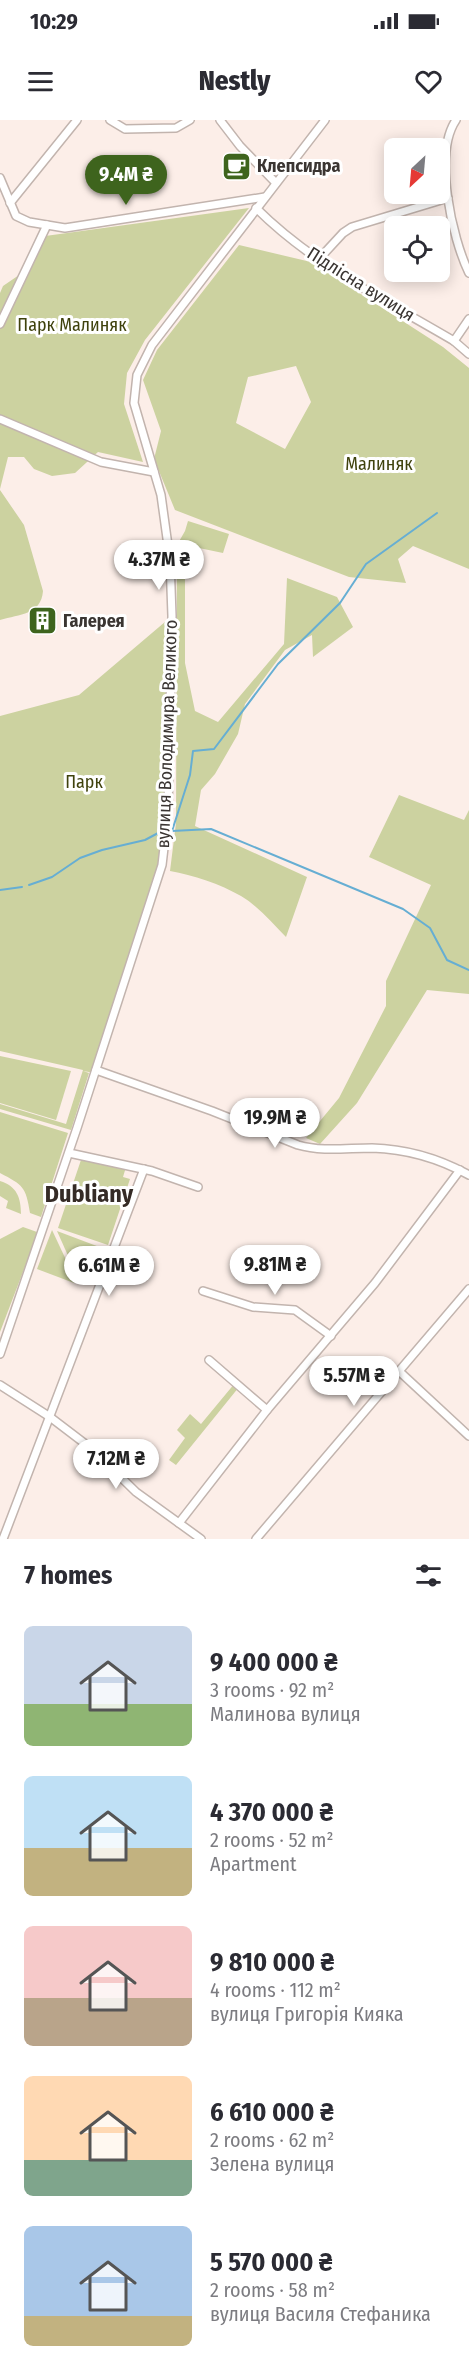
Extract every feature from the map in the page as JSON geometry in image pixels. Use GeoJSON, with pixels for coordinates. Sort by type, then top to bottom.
{"type":"FeatureCollection","features":[{"type":"Feature","properties":{"kind":"street"},"geometry":{"type":"LineString","coordinates":[[10,203],[77,120]]}},
{"type":"Feature","properties":{"kind":"street"},"geometry":{"type":"LineString","coordinates":[[110,120],[125,129],[176,128],[189,120]]}},
{"type":"Feature","properties":{"kind":"street"},"geometry":{"type":"LineString","coordinates":[[220,120],[240,146],[276,183]]}},
{"type":"Feature","properties":{"kind":"street","name":"вулиця Володимира Великого"},"geometry":{"type":"LineString","coordinates":[[0,1354],[69,1153],[162,865],[168,813],[172,616],[167,525],[161,495],[134,403],[137,375],[152,345],[325,120]]}},
{"type":"Feature","properties":{"kind":"street"},"geometry":{"type":"LineString","coordinates":[[449,138],[456,120]]}},
{"type":"Feature","properties":{"kind":"street"},"geometry":{"type":"LineString","coordinates":[[0,178],[16,216],[29,222],[65,228],[265,197]]}},
{"type":"Feature","properties":{"kind":"street"},"geometry":{"type":"LineString","coordinates":[[319,259],[343,233],[352,227],[428,204]]}},
{"type":"Feature","properties":{"kind":"street"},"geometry":{"type":"LineString","coordinates":[[449,204],[461,257],[469,273]]}},
{"type":"Feature","properties":{"kind":"street","name":"Підлісна вулиця"},"geometry":{"type":"LineString","coordinates":[[256,208],[274,226],[319,259],[454,341],[469,354]]}},
{"type":"Feature","properties":{"kind":"street"},"geometry":{"type":"LineString","coordinates":[[0,324],[47,225]]}},
{"type":"Feature","properties":{"kind":"street"},"geometry":{"type":"LineString","coordinates":[[454,341],[469,319]]}},
{"type":"Feature","properties":{"kind":"street"},"geometry":{"type":"LineString","coordinates":[[0,418],[101,462],[154,471]]}},
{"type":"Feature","properties":{"kind":"street"},"geometry":{"type":"LineString","coordinates":[[96,1070],[212,1111],[298,1145],[313,1149],[374,1148],[406,1151],[431,1156],[469,1175]]}},
{"type":"Feature","properties":{"kind":"street"},"geometry":{"type":"LineString","coordinates":[[69,1153],[144,1169],[198,1187]]}},
{"type":"Feature","properties":{"kind":"street"},"geometry":{"type":"LineString","coordinates":[[3,1539],[144,1169]]}},
{"type":"Feature","properties":{"kind":"street"},"geometry":{"type":"LineString","coordinates":[[179,1523],[267,1410],[375,1283],[460,1170]]}},
{"type":"Feature","properties":{"kind":"street"},"geometry":{"type":"LineString","coordinates":[[256,1539],[469,1289]]}},
{"type":"Feature","properties":{"kind":"street"},"geometry":{"type":"LineString","coordinates":[[203,1291],[253,1307],[295,1310],[331,1336]]}},
{"type":"Feature","properties":{"kind":"street"},"geometry":{"type":"LineString","coordinates":[[209,1360],[267,1410]]}},
{"type":"Feature","properties":{"kind":"street"},"geometry":{"type":"LineString","coordinates":[[399,1372],[469,1436]]}},
{"type":"Feature","properties":{"kind":"street"},"geometry":{"type":"LineString","coordinates":[[0,1385],[50,1417],[92,1449],[136,1492],[201,1539]]}},
{"type":"Feature","properties":{"kind":"green space","name":"Парк Малиняк"},"geometry":{"type":"Polygon","coordinates":[[[249,208],[145,340],[127,373],[124,404],[143,462],[98,452],[75,473],[52,476],[34,469],[24,457],[8,457],[0,489],[0,293],[3,286],[22,273],[38,237],[249,208]]]}},
{"type":"Feature","properties":{"kind":"green space","name":"Малиняк"},"geometry":{"type":"Polygon","coordinates":[[[239,245],[311,262],[443,347],[469,368],[469,569],[413,546],[398,559],[406,583],[349,577],[175,510],[154,459],[161,431],[143,380],[157,350],[239,245]],[[296,366],[248,377],[236,423],[285,449],[311,402],[296,366]]]}},
{"type":"Feature","properties":{"kind":"green space"},"geometry":{"type":"Polygon","coordinates":[[[0,490],[24,525],[43,591],[34,609],[22,615],[0,620],[0,490]]]}},
{"type":"Feature","properties":{"kind":"green space"},"geometry":{"type":"Polygon","coordinates":[[[188,521],[229,534],[223,553],[199,548],[185,559],[185,663],[195,711],[218,722],[284,644],[287,578],[337,597],[353,627],[313,657],[312,635],[285,650],[245,704],[238,734],[215,774],[201,790],[195,826],[307,877],[286,937],[241,896],[206,880],[170,871],[176,823],[177,545],[188,521]]]}},
{"type":"Feature","properties":{"kind":"green space","name":"Парк"},"geometry":{"type":"Polygon","coordinates":[[[172,616],[168,813],[162,865],[95,1073],[83,1071],[89,1073],[71,1130],[0,1109],[0,1104],[66,1124],[83,1070],[0,1051],[0,716],[79,695],[172,616]]]}},
{"type":"Feature","properties":{"kind":"green space"},"geometry":{"type":"Polygon","coordinates":[[[399,795],[464,820],[469,810],[469,994],[427,990],[357,1103],[320,1144],[306,1138],[339,1098],[386,1006],[386,981],[431,885],[369,857],[399,795]]]}},
{"type":"Feature","properties":{"kind":"green space"},"geometry":{"type":"Polygon","coordinates":[[[0,1056],[71,1071],[56,1120],[0,1103],[0,1056]]]}},
{"type":"Feature","properties":{"kind":"green space"},"geometry":{"type":"Polygon","coordinates":[[[0,1112],[68,1133],[41,1217],[30,1213],[27,1197],[19,1184],[0,1173],[0,1112]]]}},
{"type":"Feature","properties":{"kind":"green space"},"geometry":{"type":"Polygon","coordinates":[[[82,1157],[126,1167],[123,1177],[130,1179],[108,1245],[58,1228],[82,1157]]]}},
{"type":"Feature","properties":{"kind":"green space"},"geometry":{"type":"Polygon","coordinates":[[[0,1181],[6,1183],[17,1193],[21,1214],[6,1208],[8,1201],[0,1196],[0,1181]]]}},
{"type":"Feature","properties":{"kind":"green space"},"geometry":{"type":"Polygon","coordinates":[[[23,1227],[37,1232],[36,1238],[0,1332],[0,1239],[23,1227]]]}},
{"type":"Feature","properties":{"kind":"green space"},"geometry":{"type":"Polygon","coordinates":[[[52,1230],[76,1281],[74,1283],[37,1269],[52,1230]]]}},
{"type":"Feature","properties":{"kind":"green space"},"geometry":{"type":"Polygon","coordinates":[[[57,1231],[110,1251],[97,1285],[78,1278],[57,1231]]]}},
{"type":"Feature","properties":{"kind":"green space"},"geometry":{"type":"Polygon","coordinates":[[[235,1383],[239,1387],[176,1465],[169,1460],[185,1438],[177,1430],[190,1414],[201,1424],[235,1383]]]}},
{"type":"Feature","properties":{"kind":"waterway"},"geometry":{"type":"LineString","coordinates":[[437,513],[366,564],[340,603],[278,664],[214,749],[193,751],[190,775],[172,831],[211,829],[403,909],[430,928],[447,960],[469,970]]}},
{"type":"Feature","properties":{"kind":"waterway"},"geometry":{"type":"LineString","coordinates":[[29,885],[52,877],[80,858],[102,850],[145,840],[160,832]]}},
{"type":"Feature","properties":{"kind":"waterway"},"geometry":{"type":"LineString","coordinates":[[0,890],[22,887]]}},
{"type":"Feature","properties":{"kind":"place","name":"Клепсидра"},"geometry":{"type":"Point","coordinates":[236,166]}},
{"type":"Feature","properties":{"kind":"place","name":"Галерея"},"geometry":{"type":"Point","coordinates":[42,621]}},
{"type":"Feature","properties":{"kind":"district","name":"Dubliany"},"geometry":{"type":"Point","coordinates":[89,1194]}}]}
